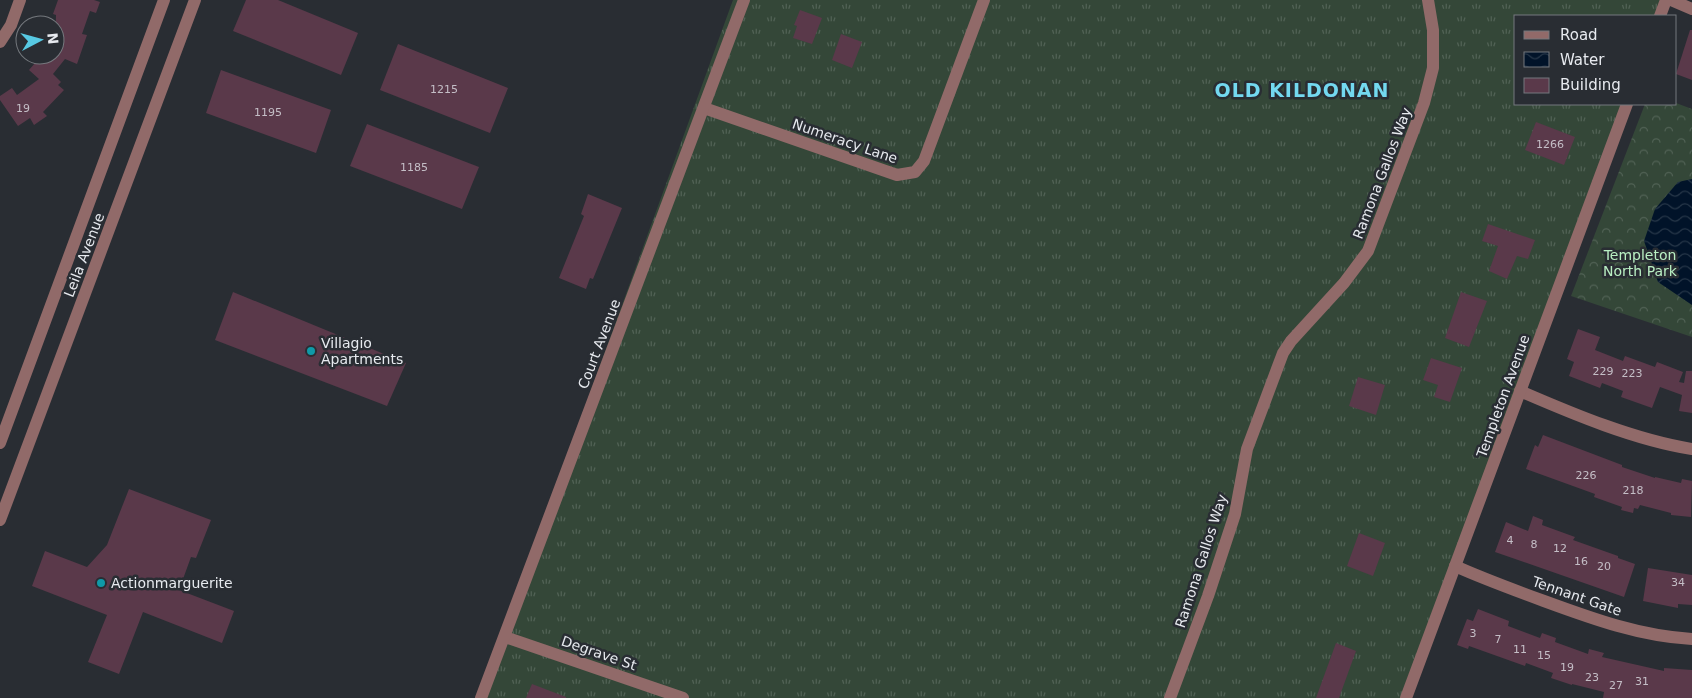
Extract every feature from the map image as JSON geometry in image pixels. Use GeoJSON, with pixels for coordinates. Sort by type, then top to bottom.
{"type":"FeatureCollection","features":[{"type":"Feature","properties":{"kind":"street"},"geometry":{"type":"LineString","coordinates":[[0,42],[11,24],[20,0]]}},
{"type":"Feature","properties":{"kind":"street","name":"Leila Avenue"},"geometry":{"type":"LineString","coordinates":[[0,442],[164,0]]}},
{"type":"Feature","properties":{"kind":"street","name":"Leila Avenue"},"geometry":{"type":"LineString","coordinates":[[0,520],[195,0]]}},
{"type":"Feature","properties":{"kind":"street","name":"Court Avenue"},"geometry":{"type":"LineString","coordinates":[[482,698],[744,0]]}},
{"type":"Feature","properties":{"kind":"street","name":"Numeracy Lane"},"geometry":{"type":"LineString","coordinates":[[704,108],[896,175],[915,172],[924,161],[984,0]]}},
{"type":"Feature","properties":{"kind":"street","name":"Ramona Gallos Way"},"geometry":{"type":"LineString","coordinates":[[1170,698],[1208,596],[1235,514],[1247,449],[1283,353],[1291,341],[1344,283],[1368,251],[1410,142],[1434,68],[1433,30],[1428,0]]}},
{"type":"Feature","properties":{"kind":"street"},"geometry":{"type":"LineString","coordinates":[[1660,15],[1666,0]]}},
{"type":"Feature","properties":{"kind":"street"},"geometry":{"type":"LineString","coordinates":[[1671,0],[1692,9]]}},
{"type":"Feature","properties":{"kind":"street","name":"Templeton Avenue"},"geometry":{"type":"LineString","coordinates":[[1406,698],[1627,105]]}},
{"type":"Feature","properties":{"kind":"street"},"geometry":{"type":"LineString","coordinates":[[1520,391],[1648,439],[1692,448]]}},
{"type":"Feature","properties":{"kind":"street","name":"Tennant Gate"},"geometry":{"type":"LineString","coordinates":[[1455,566],[1479,577],[1579,614],[1627,629],[1654,635],[1692,638]]}},
{"type":"Feature","properties":{"kind":"street","name":"Degrave St"},"geometry":{"type":"LineString","coordinates":[[505,637],[683,698]]}},
{"type":"Feature","properties":{"kind":"green space"},"geometry":{"type":"Polygon","coordinates":[[[733,0],[1666,0],[1660,15],[1514,15],[1514,105],[1627,105],[1406,698],[479,698],[733,0]]]}},
{"type":"Feature","properties":{"kind":"green space","name":"Templeton North Park"},"geometry":{"type":"Polygon","coordinates":[[[1677,103],[1692,109],[1692,337],[1571,296],[1645,105],[1677,105],[1677,103]]]}},
{"type":"Feature","properties":{"kind":"water"},"geometry":{"type":"Polygon","coordinates":[[[1692,179],[1692,305],[1658,282],[1644,241],[1655,209],[1678,182],[1692,179]]]}},
{"type":"Feature","properties":{"kind":"building"},"geometry":{"type":"Polygon","coordinates":[[[58,0],[94,0],[100,2],[96,13],[90,11],[82,34],[87,35],[77,64],[65,59],[65,15],[53,14],[58,0]]]}},
{"type":"Feature","properties":{"kind":"building"},"geometry":{"type":"Polygon","coordinates":[[[246,0],[278,0],[358,33],[341,75],[233,31],[246,0]]]}},
{"type":"Feature","properties":{"kind":"building"},"geometry":{"type":"Polygon","coordinates":[[[800,10],[822,18],[812,44],[793,38],[797,26],[794,25],[800,10]]]}},
{"type":"Feature","properties":{"kind":"building"},"geometry":{"type":"Polygon","coordinates":[[[1690,30],[1692,30],[1692,80],[1677,74],[1690,30]]]}},
{"type":"Feature","properties":{"kind":"building"},"geometry":{"type":"Polygon","coordinates":[[[841,34],[862,42],[852,68],[832,60],[841,34]]]}},
{"type":"Feature","properties":{"kind":"building"},"geometry":{"type":"Polygon","coordinates":[[[398,44],[508,88],[490,133],[380,90],[398,44]]]}},
{"type":"Feature","properties":{"kind":"building"},"geometry":{"type":"Polygon","coordinates":[[[33,65],[60,65],[53,74],[61,82],[58,85],[64,90],[43,112],[47,116],[34,125],[30,118],[18,126],[0,100],[0,96],[12,88],[17,95],[39,79],[29,70],[33,65]]]}},
{"type":"Feature","properties":{"kind":"building"},"geometry":{"type":"Polygon","coordinates":[[[221,70],[331,110],[316,153],[206,113],[221,70]]]}},
{"type":"Feature","properties":{"kind":"building"},"geometry":{"type":"Polygon","coordinates":[[[1536,122],[1575,137],[1564,165],[1525,150],[1536,122]]]}},
{"type":"Feature","properties":{"kind":"building"},"geometry":{"type":"Polygon","coordinates":[[[367,124],[479,167],[462,209],[350,166],[367,124]]]}},
{"type":"Feature","properties":{"kind":"building"},"geometry":{"type":"Polygon","coordinates":[[[588,194],[622,208],[593,279],[590,278],[586,289],[559,278],[584,216],[581,214],[588,194]]]}},
{"type":"Feature","properties":{"kind":"building"},"geometry":{"type":"Polygon","coordinates":[[[1488,224],[1535,240],[1528,259],[1517,256],[1507,279],[1489,271],[1498,246],[1482,241],[1488,224]]]}},
{"type":"Feature","properties":{"kind":"building","name":"Villagio Apartments"},"geometry":{"type":"Polygon","coordinates":[[[233,292],[406,363],[387,406],[215,340],[233,292]]]}},
{"type":"Feature","properties":{"kind":"building"},"geometry":{"type":"Polygon","coordinates":[[[1461,292],[1487,301],[1469,347],[1445,338],[1461,292]]]}},
{"type":"Feature","properties":{"kind":"building"},"geometry":{"type":"Polygon","coordinates":[[[1578,329],[1600,337],[1595,350],[1623,361],[1625,356],[1655,367],[1657,362],[1683,372],[1679,382],[1684,383],[1686,371],[1692,371],[1692,413],[1679,411],[1682,395],[1660,387],[1652,408],[1621,397],[1623,391],[1602,383],[1600,388],[1569,376],[1574,362],[1567,359],[1578,329]]]}},
{"type":"Feature","properties":{"kind":"building"},"geometry":{"type":"Polygon","coordinates":[[[1431,358],[1462,368],[1450,402],[1434,397],[1438,385],[1423,380],[1431,358]]]}},
{"type":"Feature","properties":{"kind":"building"},"geometry":{"type":"Polygon","coordinates":[[[1358,377],[1385,385],[1376,415],[1349,406],[1358,377]]]}},
{"type":"Feature","properties":{"kind":"building"},"geometry":{"type":"Polygon","coordinates":[[[1543,435],[1622,465],[1622,467],[1655,478],[1681,483],[1682,479],[1692,481],[1691,517],[1671,515],[1671,513],[1640,505],[1638,509],[1634,508],[1633,513],[1621,510],[1622,507],[1594,497],[1595,494],[1526,469],[1535,445],[1538,447],[1543,435]]]}},
{"type":"Feature","properties":{"kind":"building","name":"Actionmarguerite"},"geometry":{"type":"Polygon","coordinates":[[[129,489],[211,520],[196,558],[191,557],[179,590],[234,611],[222,643],[143,612],[119,674],[88,662],[107,615],[32,586],[45,551],[87,567],[107,545],[129,489]]]}},
{"type":"Feature","properties":{"kind":"building"},"geometry":{"type":"Polygon","coordinates":[[[1533,516],[1543,520],[1542,525],[1575,537],[1573,540],[1635,564],[1624,597],[1495,552],[1506,522],[1528,531],[1533,516]]]}},
{"type":"Feature","properties":{"kind":"building"},"geometry":{"type":"Polygon","coordinates":[[[1359,533],[1385,543],[1373,576],[1347,566],[1359,533]]]}},
{"type":"Feature","properties":{"kind":"building"},"geometry":{"type":"Polygon","coordinates":[[[1648,568],[1692,575],[1692,605],[1678,604],[1678,608],[1643,601],[1648,568]]]}},
{"type":"Feature","properties":{"kind":"building"},"geometry":{"type":"Polygon","coordinates":[[[1478,609],[1509,621],[1508,626],[1540,638],[1542,633],[1556,638],[1555,642],[1588,654],[1589,649],[1604,653],[1602,657],[1664,671],[1664,668],[1692,670],[1692,698],[1603,698],[1604,692],[1551,678],[1553,673],[1526,663],[1525,666],[1469,646],[1468,649],[1457,645],[1467,619],[1473,621],[1478,609]]]}},
{"type":"Feature","properties":{"kind":"building"},"geometry":{"type":"Polygon","coordinates":[[[1336,643],[1356,651],[1339,698],[1316,698],[1336,643]]]}},
{"type":"Feature","properties":{"kind":"building"},"geometry":{"type":"Polygon","coordinates":[[[532,684],[566,697],[566,698],[526,698],[532,684]]]}},
{"type":"Feature","properties":{"kind":"place","name":"Villagio Apartments"},"geometry":{"type":"Point","coordinates":[311,351]}},
{"type":"Feature","properties":{"kind":"place","name":"Actionmarguerite"},"geometry":{"type":"Point","coordinates":[101,583]}},
{"type":"Feature","properties":{"kind":"district","name":"OLD KILDONAN"},"geometry":{"type":"Point","coordinates":[1302,90]}}]}
